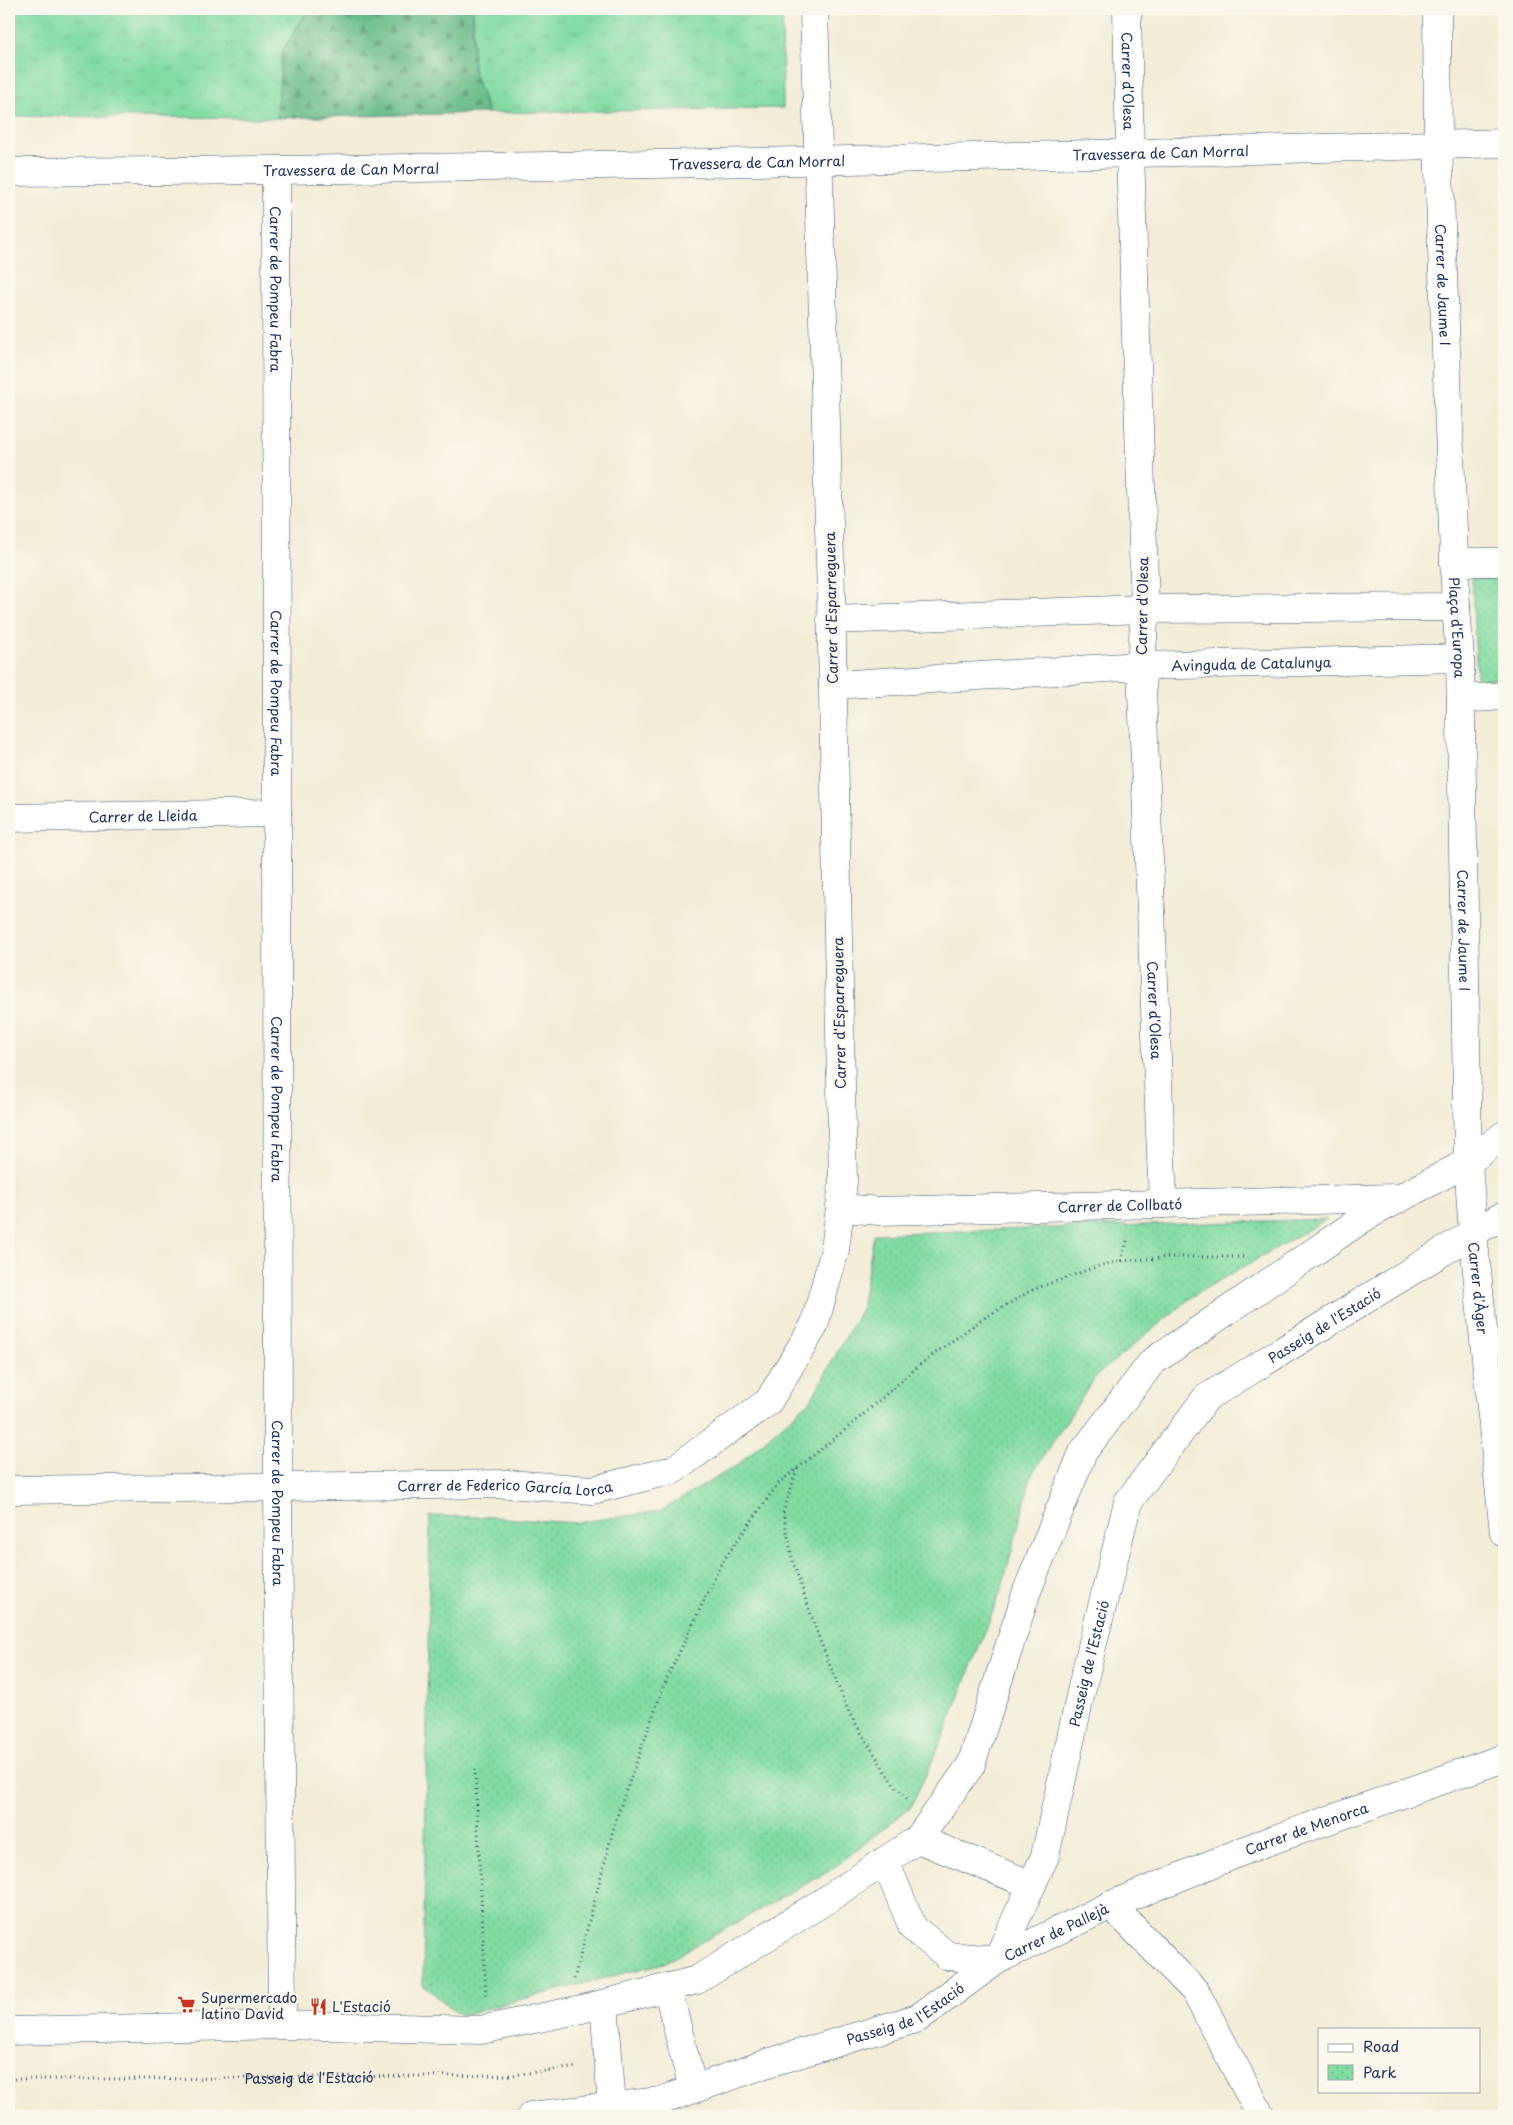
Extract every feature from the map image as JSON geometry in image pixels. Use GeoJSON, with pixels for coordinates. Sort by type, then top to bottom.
{"type":"FeatureCollection","features":[{"type":"Feature","properties":{"kind":"street","name":"Carrer d'Esparreguera"},"geometry":{"type":"LineString","coordinates":[[814,9],[831,620],[843,1182],[840,1208]]}},
{"type":"Feature","properties":{"kind":"street","name":"Carrer d'Olesa"},"geometry":{"type":"LineString","coordinates":[[1128,9],[1130,154],[1145,609],[1141,666],[1163,1204]]}},
{"type":"Feature","properties":{"kind":"street","name":"Carrer de Jaume I"},"geometry":{"type":"LineString","coordinates":[[1437,9],[1438,145],[1454,562]]}},
{"type":"Feature","properties":{"kind":"street","name":"Travessera de Can Morral"},"geometry":{"type":"LineString","coordinates":[[9,172],[276,171],[818,162],[1504,143]]}},
{"type":"Feature","properties":{"kind":"street","name":"Carrer de Pompeu Fabra"},"geometry":{"type":"LineString","coordinates":[[276,171],[278,1487],[282,2025]]}},
{"type":"Feature","properties":{"kind":"street","name":"Plaça d'Europa"},"geometry":{"type":"LineString","coordinates":[[1461,699],[1454,562],[1504,562]]}},
{"type":"Feature","properties":{"kind":"street"},"geometry":{"type":"LineString","coordinates":[[831,620],[1145,609],[1456,607]]}},
{"type":"Feature","properties":{"kind":"street","name":"Avinguda de Catalunya"},"geometry":{"type":"LineString","coordinates":[[832,685],[1141,666],[1460,658]]}},
{"type":"Feature","properties":{"kind":"street"},"geometry":{"type":"LineString","coordinates":[[1461,699],[1504,696]]}},
{"type":"Feature","properties":{"kind":"street","name":"Carrer de Jaume I"},"geometry":{"type":"LineString","coordinates":[[1461,699],[1468,1162]]}},
{"type":"Feature","properties":{"kind":"street","name":"Carrer de Lleida"},"geometry":{"type":"LineString","coordinates":[[9,818],[277,813]]}},
{"type":"Feature","properties":{"kind":"street"},"geometry":{"type":"LineString","coordinates":[[9,2032],[282,2025],[487,2029],[604,2004],[697,1980],[826,1900],[885,1861],[923,1831],[971,1765],[1027,1591],[1083,1452],[1152,1362],[1365,1217],[1468,1162],[1504,1135]]}},
{"type":"Feature","properties":{"kind":"street","name":"Carrer d'Àger"},"geometry":{"type":"LineString","coordinates":[[1468,1162],[1473,1232],[1504,1532]]}},
{"type":"Feature","properties":{"kind":"street","name":"Carrer de Collbató"},"geometry":{"type":"LineString","coordinates":[[840,1208],[880,1210],[1400,1198]]}},
{"type":"Feature","properties":{"kind":"street","name":"Carrer de Federico García Lorca"},"geometry":{"type":"LineString","coordinates":[[9,1490],[508,1484],[593,1490],[673,1470],[768,1402],[814,1326],[835,1250],[840,1208]]}},
{"type":"Feature","properties":{"kind":"street","name":"Passeig de l'Estació"},"geometry":{"type":"LineString","coordinates":[[531,2116],[664,2109],[693,2089],[768,2063],[918,2018],[997,1960],[1045,1856],[1083,1683],[1128,1502],[1206,1398],[1473,1232],[1504,1215]]}},
{"type":"Feature","properties":{"kind":"street","name":"Carrer de Menorca"},"geometry":{"type":"LineString","coordinates":[[1111,1905],[1258,1845],[1504,1758]]}},
{"type":"Feature","properties":{"kind":"street"},"geometry":{"type":"LineString","coordinates":[[923,1831],[983,1867],[1032,1885]]}},
{"type":"Feature","properties":{"kind":"street","name":"Carrer de Pallejà"},"geometry":{"type":"LineString","coordinates":[[885,1861],[913,1928],[948,1956],[997,1960],[1111,1905],[1195,1991],[1261,2116]]}},
{"type":"Feature","properties":{"kind":"street"},"geometry":{"type":"LineString","coordinates":[[667,1987],[693,2089]]}},
{"type":"Feature","properties":{"kind":"street"},"geometry":{"type":"LineString","coordinates":[[604,2004],[609,2063],[609,2111]]}},
{"type":"Feature","properties":{"kind":"path"},"geometry":{"type":"LineString","coordinates":[[565,2013],[616,1819],[664,1685],[722,1562],[778,1484],[857,1420],[922,1363],[980,1320],[1032,1290],[1101,1265],[1120,1261],[1172,1257],[1225,1257],[1259,1258],[1293,1266]]}},
{"type":"Feature","properties":{"kind":"path"},"geometry":{"type":"LineString","coordinates":[[797,1468],[783,1513],[794,1562],[819,1638],[849,1713],[923,1831]]}},
{"type":"Feature","properties":{"kind":"path"},"geometry":{"type":"LineString","coordinates":[[475,1769],[487,2029]]}},
{"type":"Feature","properties":{"kind":"path","name":"Passeig de l'Estació"},"geometry":{"type":"LineString","coordinates":[[9,2079],[512,2075],[609,2063]]}},
{"type":"Feature","properties":{"kind":"green space"},"geometry":{"type":"Polygon","coordinates":[[[9,9],[308,9],[282,52],[277,118],[9,116],[9,9]]]}},
{"type":"Feature","properties":{"kind":"green space"},"geometry":{"type":"Polygon","coordinates":[[[308,9],[473,9],[473,69],[488,113],[277,118],[282,52],[308,9]]]}},
{"type":"Feature","properties":{"kind":"green space"},"geometry":{"type":"Polygon","coordinates":[[[473,9],[782,9],[783,108],[488,113],[473,69],[473,9]]]}},
{"type":"Feature","properties":{"kind":"green space"},"geometry":{"type":"Polygon","coordinates":[[[1472,578],[1504,578],[1504,678],[1477,680],[1472,578]]]}},
{"type":"Feature","properties":{"kind":"green space"},"geometry":{"type":"Polygon","coordinates":[[[1327,1219],[1194,1295],[1096,1376],[1032,1474],[1002,1588],[945,1733],[911,1807],[829,1871],[664,1963],[460,2015],[423,1985],[430,1516],[490,1517],[575,1523],[661,1511],[736,1466],[811,1400],[861,1309],[874,1234],[1327,1219]]]}},
{"type":"Feature","properties":{"kind":"place","name":"Supermercado latino David"},"geometry":{"type":"Point","coordinates":[187,2005]}},
{"type":"Feature","properties":{"kind":"place","name":"L'Estació"},"geometry":{"type":"Point","coordinates":[318,2006]}}]}
